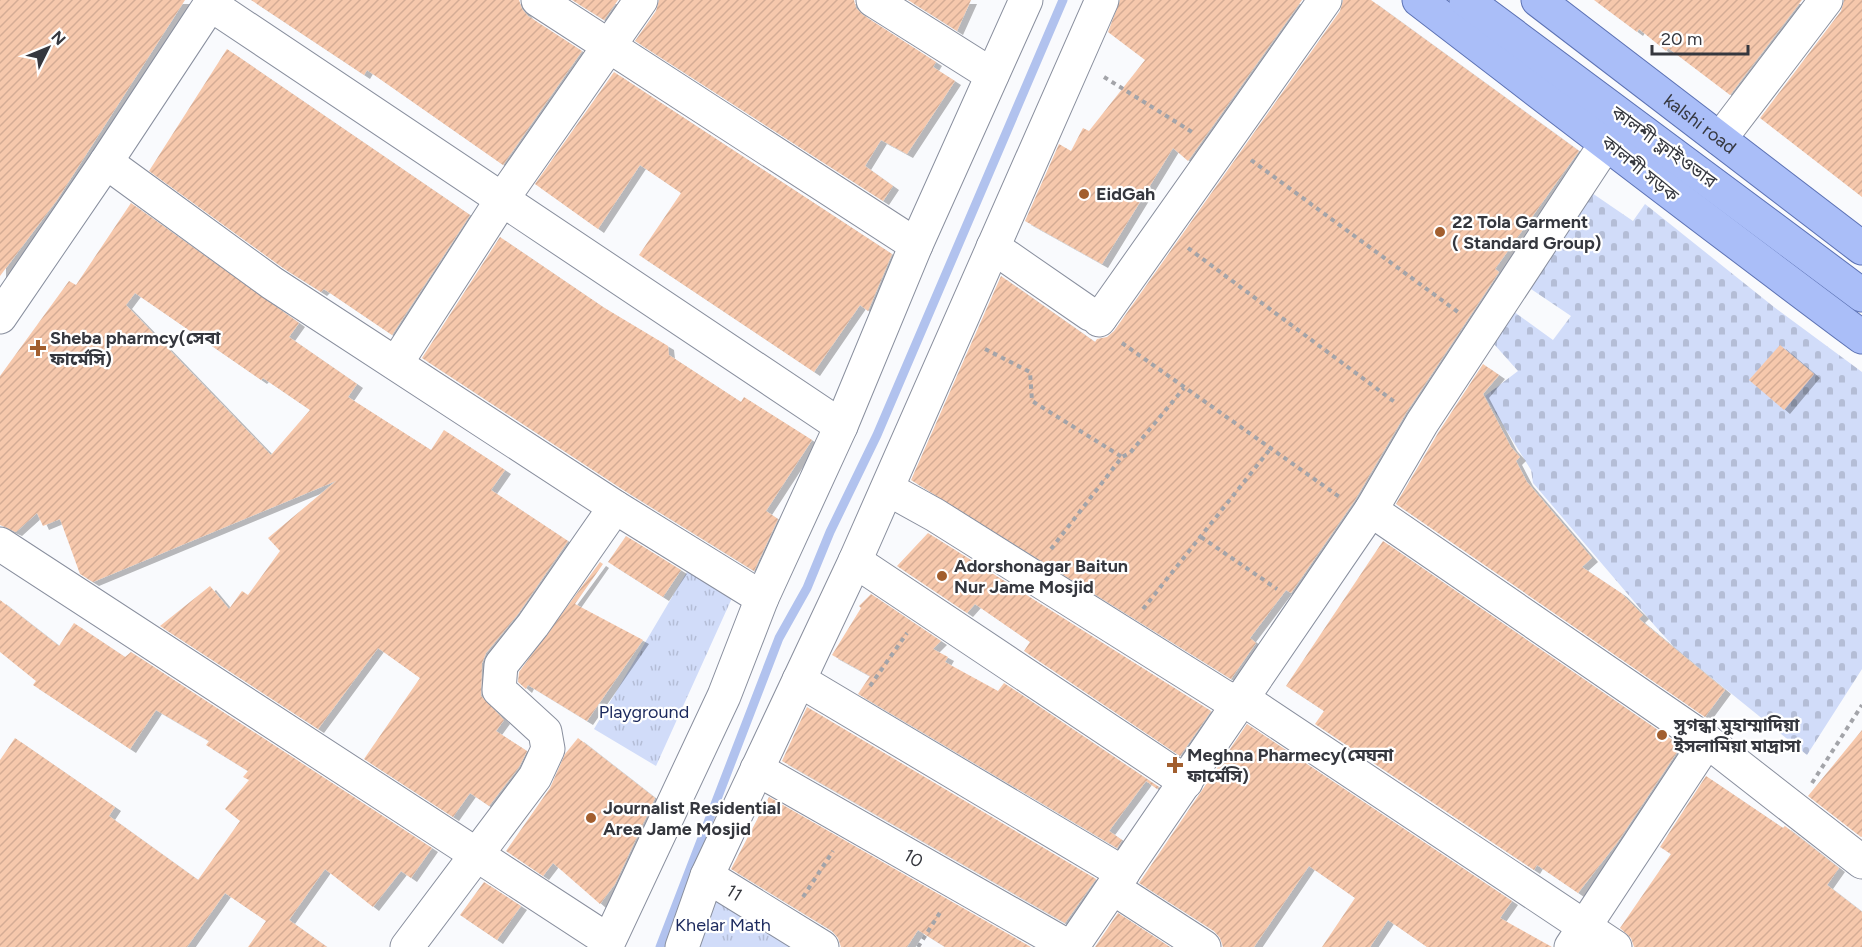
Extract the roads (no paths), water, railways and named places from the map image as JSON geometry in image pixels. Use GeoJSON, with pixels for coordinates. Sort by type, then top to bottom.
{"type":"FeatureCollection","features":[{"type":"Feature","properties":{"kind":"main road","name":"কালশী সড়ক"},"geometry":{"type":"LineString","coordinates":[[1419,0],[1607,142],[1678,201],[1862,338]]}},
{"type":"Feature","properties":{"kind":"main road","name":"কালশী ফ্লাইওভার"},"geometry":{"type":"LineString","coordinates":[[1466,0],[1862,295]]}},
{"type":"Feature","properties":{"kind":"main road","name":"kalshi road"},"geometry":{"type":"LineString","coordinates":[[1538,0],[1862,248]]}},
{"type":"Feature","properties":{"kind":"street"},"geometry":{"type":"LineString","coordinates":[[538,0],[916,245]]}},
{"type":"Feature","properties":{"kind":"street"},"geometry":{"type":"LineString","coordinates":[[397,362],[503,198],[640,0]]}},
{"type":"Feature","properties":{"kind":"street"},"geometry":{"type":"LineString","coordinates":[[873,0],[992,75]]}},
{"type":"Feature","properties":{"kind":"street"},"geometry":{"type":"LineString","coordinates":[[0,544],[609,941],[724,696],[762,598],[841,426],[916,245],[1026,0]]}},
{"type":"Feature","properties":{"kind":"street"},"geometry":{"type":"LineString","coordinates":[[682,947],[707,876],[888,489],[1102,0]]}},
{"type":"Feature","properties":{"kind":"street"},"geometry":{"type":"LineString","coordinates":[[993,247],[1090,314],[1100,318],[1325,0]]}},
{"type":"Feature","properties":{"kind":"street"},"geometry":{"type":"LineString","coordinates":[[1720,139],[1826,0]]}},
{"type":"Feature","properties":{"kind":"street"},"geometry":{"type":"LineString","coordinates":[[0,316],[106,162],[211,2],[841,426]]}},
{"type":"Feature","properties":{"kind":"street"},"geometry":{"type":"LineString","coordinates":[[1070,947],[1186,782],[1369,513],[1422,423],[1607,142]]}},
{"type":"Feature","properties":{"kind":"street"},"geometry":{"type":"LineString","coordinates":[[106,162],[272,283],[397,362],[615,507],[762,598]]}},
{"type":"Feature","properties":{"kind":"street"},"geometry":{"type":"LineString","coordinates":[[888,489],[1031,575],[1223,696],[1234,701],[1243,699],[1577,937],[1615,947]]}},
{"type":"Feature","properties":{"kind":"street"},"geometry":{"type":"LineString","coordinates":[[407,947],[535,777],[548,749],[545,732],[499,690],[501,665],[533,625],[615,507]]}},
{"type":"Feature","properties":{"kind":"street"},"geometry":{"type":"LineString","coordinates":[[1369,513],[1707,741],[1862,862]]}},
{"type":"Feature","properties":{"kind":"street"},"geometry":{"type":"LineString","coordinates":[[855,561],[1186,782]]}},
{"type":"Feature","properties":{"kind":"street"},"geometry":{"type":"LineString","coordinates":[[799,680],[852,711],[1118,880],[1204,947]]}},
{"type":"Feature","properties":{"kind":"street"},"geometry":{"type":"LineString","coordinates":[[1577,937],[1707,741]]}},
{"type":"Feature","properties":{"kind":"street","name":"10"},"geometry":{"type":"LineString","coordinates":[[757,769],[1070,947]]}},
{"type":"Feature","properties":{"kind":"street","name":"11"},"geometry":{"type":"LineString","coordinates":[[707,876],[822,947]]}},
{"type":"Feature","properties":{"kind":"waterway"},"geometry":{"type":"LineString","coordinates":[[660,947],[779,638],[807,588],[830,532],[877,435],[1063,0]]}},
{"type":"Feature","properties":{"kind":"place","name":"EidGah"},"geometry":{"type":"Point","coordinates":[1084,194]}},
{"type":"Feature","properties":{"kind":"place","name":"22 Tola Garment ( Standard Group)"},"geometry":{"type":"Point","coordinates":[1440,232]}},
{"type":"Feature","properties":{"kind":"place","name":"Sheba pharmcy(সেবা ফার্মেসি)"},"geometry":{"type":"Point","coordinates":[38,348]}},
{"type":"Feature","properties":{"kind":"place","name":"Adorshonagar Baitun Nur Jame Mosjid"},"geometry":{"type":"Point","coordinates":[942,576]}},
{"type":"Feature","properties":{"kind":"place","name":"সুগন্ধা মুহাম্মাদিয়া ইসলামিয়া মাদ্রাসা"},"geometry":{"type":"Point","coordinates":[1662,735]}},
{"type":"Feature","properties":{"kind":"place","name":"Meghna Pharmecy(মেঘনা ফার্মেসি)"},"geometry":{"type":"Point","coordinates":[1175,765]}},
{"type":"Feature","properties":{"kind":"place","name":"Journalist Residential Area Jame Mosjid"},"geometry":{"type":"Point","coordinates":[591,818]}},
{"type":"Feature","properties":{"kind":"park label","name":"Playground"},"geometry":{"type":"Point","coordinates":[644,712]}},
{"type":"Feature","properties":{"kind":"park label","name":"Khelar Math"},"geometry":{"type":"Point","coordinates":[723,925]}}]}
